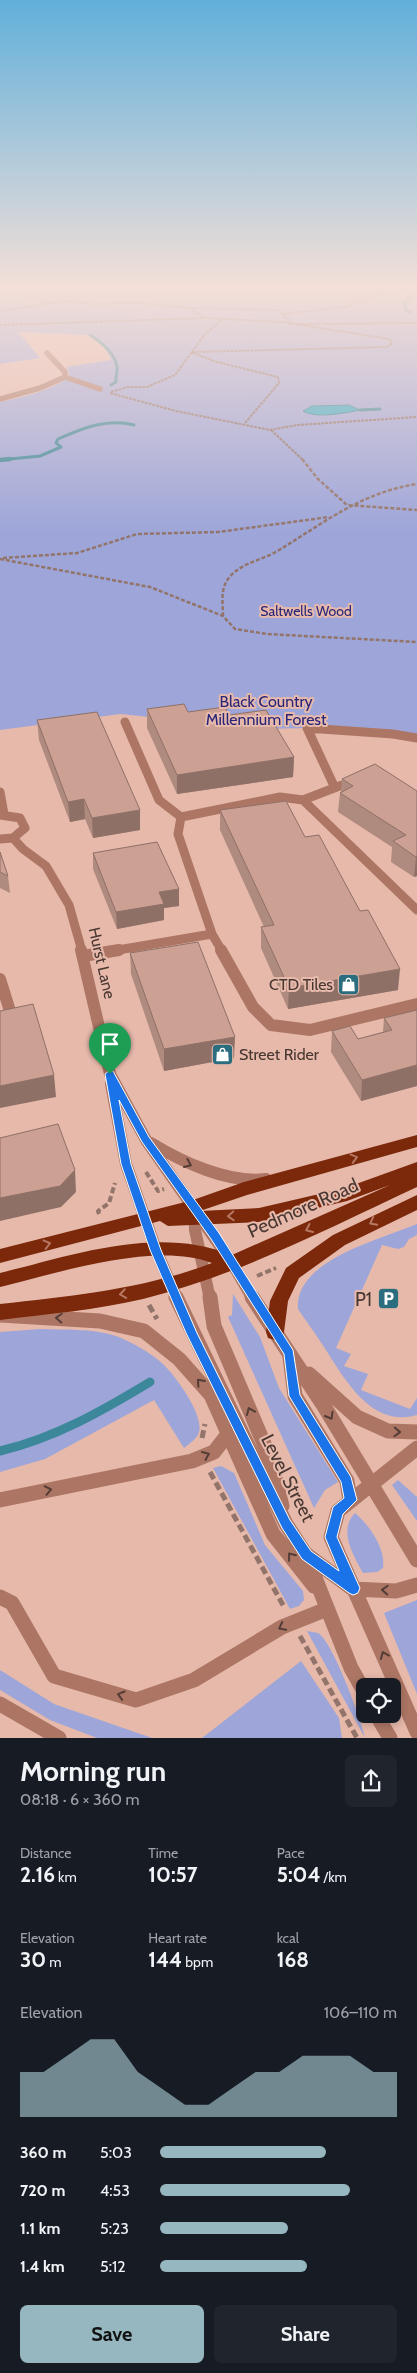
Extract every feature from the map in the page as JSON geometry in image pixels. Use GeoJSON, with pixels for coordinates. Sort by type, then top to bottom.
{"type":"FeatureCollection","features":[{"type":"Feature","properties":{"kind":"highway","name":"Pedmore Road"},"geometry":{"type":"LineString","coordinates":[[197,1214],[244,1188],[417,1141]]}},
{"type":"Feature","properties":{"kind":"highway"},"geometry":{"type":"LineString","coordinates":[[0,1256],[144,1220],[197,1214],[259,1215],[347,1194],[417,1168]]}},
{"type":"Feature","properties":{"kind":"highway","name":"Pedmore Road"},"geometry":{"type":"LineString","coordinates":[[0,1312],[142,1291],[170,1283],[232,1262],[417,1180]]}},
{"type":"Feature","properties":{"kind":"highway"},"geometry":{"type":"LineString","coordinates":[[275,1332],[279,1301],[292,1273],[339,1240],[417,1202]]}},
{"type":"Feature","properties":{"kind":"highway"},"geometry":{"type":"LineString","coordinates":[[0,1280],[113,1255],[156,1250],[200,1252],[232,1262]]}},
{"type":"Feature","properties":{"kind":"street"},"geometry":{"type":"LineString","coordinates":[[63,370],[65,377]]}},
{"type":"Feature","properties":{"kind":"street"},"geometry":{"type":"LineString","coordinates":[[0,399],[40,388],[65,377],[100,389]]}},
{"type":"Feature","properties":{"kind":"street"},"geometry":{"type":"LineString","coordinates":[[125,722],[159,800],[181,817],[280,797],[303,800],[351,782]]}},
{"type":"Feature","properties":{"kind":"street"},"geometry":{"type":"LineString","coordinates":[[335,788],[307,728],[393,734],[417,738]]}},
{"type":"Feature","properties":{"kind":"street"},"geometry":{"type":"LineString","coordinates":[[0,792],[2,814],[19,817],[25,823],[22,832],[13,838],[0,839]]}},
{"type":"Feature","properties":{"kind":"street"},"geometry":{"type":"LineString","coordinates":[[303,800],[417,910]]}},
{"type":"Feature","properties":{"kind":"street"},"geometry":{"type":"LineString","coordinates":[[181,817],[178,834],[212,934],[253,1008],[271,1025],[310,1030],[417,1004]]}},
{"type":"Feature","properties":{"kind":"street","name":"Hurst Lane"},"geometry":{"type":"LineString","coordinates":[[13,838],[23,849],[46,866],[69,905],[83,956],[110,1074],[146,1140],[232,1262]]}},
{"type":"Feature","properties":{"kind":"street"},"geometry":{"type":"LineString","coordinates":[[83,956],[212,934]]}},
{"type":"Feature","properties":{"kind":"street"},"geometry":{"type":"LineString","coordinates":[[0,979],[10,1011]]}},
{"type":"Feature","properties":{"kind":"street"},"geometry":{"type":"LineString","coordinates":[[110,1074],[126,1164],[144,1220],[170,1283]]}},
{"type":"Feature","properties":{"kind":"street"},"geometry":{"type":"LineString","coordinates":[[146,1140],[193,1166],[256,1180],[306,1171]]}},
{"type":"Feature","properties":{"kind":"street"},"geometry":{"type":"LineString","coordinates":[[197,1214],[200,1252],[214,1326],[270,1458],[286,1524]]}},
{"type":"Feature","properties":{"kind":"street"},"geometry":{"type":"LineString","coordinates":[[232,1262],[324,1406],[417,1560]]}},
{"type":"Feature","properties":{"kind":"street","name":"Level Street"},"geometry":{"type":"LineString","coordinates":[[170,1283],[192,1333],[286,1524],[306,1555],[356,1678]]}},
{"type":"Feature","properties":{"kind":"street"},"geometry":{"type":"LineString","coordinates":[[0,1315],[100,1321],[144,1332],[179,1359],[211,1395],[274,1534],[324,1602],[194,1680],[136,1700],[54,1676],[12,1603],[0,1597]]}},
{"type":"Feature","properties":{"kind":"street"},"geometry":{"type":"LineString","coordinates":[[289,1353],[325,1390],[356,1416],[388,1431],[417,1432]]}},
{"type":"Feature","properties":{"kind":"street"},"geometry":{"type":"LineString","coordinates":[[289,1353],[294,1396],[347,1481],[350,1500]]}},
{"type":"Feature","properties":{"kind":"street"},"geometry":{"type":"LineString","coordinates":[[0,1500],[192,1461],[214,1452],[228,1434]]}},
{"type":"Feature","properties":{"kind":"street"},"geometry":{"type":"LineString","coordinates":[[417,1448],[338,1511],[331,1537],[417,1732]]}},
{"type":"Feature","properties":{"kind":"street"},"geometry":{"type":"LineString","coordinates":[[306,1555],[353,1588],[396,1591],[417,1585]]}},
{"type":"Feature","properties":{"kind":"street"},"geometry":{"type":"LineString","coordinates":[[0,1704],[59,1738]]}},
{"type":"Feature","properties":{"kind":"street"},"geometry":{"type":"LineString","coordinates":[[381,1723],[388,1737]]}},
{"type":"Feature","properties":{"kind":"path"},"geometry":{"type":"LineString","coordinates":[[178,370],[165,380],[147,387],[128,387],[108,392],[176,411],[245,423],[270,430],[300,456],[318,479],[347,505],[417,510]]}},
{"type":"Feature","properties":{"kind":"path"},"geometry":{"type":"LineString","coordinates":[[245,423],[279,383],[278,377],[250,370]]}},
{"type":"Feature","properties":{"kind":"path"},"geometry":{"type":"LineString","coordinates":[[270,430],[297,425],[417,417]]}},
{"type":"Feature","properties":{"kind":"path"},"geometry":{"type":"LineString","coordinates":[[224,616],[222,592],[227,579],[239,567],[271,554],[347,505],[395,486],[417,484]]}},
{"type":"Feature","properties":{"kind":"path"},"geometry":{"type":"LineString","coordinates":[[0,559],[77,553],[137,534],[218,532],[329,517]]}},
{"type":"Feature","properties":{"kind":"path"},"geometry":{"type":"LineString","coordinates":[[0,559],[150,587],[224,616],[235,629],[267,634],[417,642]]}},
{"type":"Feature","properties":{"kind":"path"},"geometry":{"type":"LineString","coordinates":[[199,1442],[203,1437],[203,1417]]}},
{"type":"Feature","properties":{"kind":"path"},"geometry":{"type":"LineString","coordinates":[[210,1471],[284,1607]]}},
{"type":"Feature","properties":{"kind":"path"},"geometry":{"type":"LineString","coordinates":[[300,1636],[354,1737]]}},
{"type":"Feature","properties":{"kind":"green space","name":"Saltwells Wood"},"geometry":{"type":"Polygon","coordinates":[[[68,370],[417,370],[417,735],[307,728],[266,729],[120,714],[0,730],[0,402],[36,393],[70,377],[68,370]]]}},
{"type":"Feature","properties":{"kind":"green space"},"geometry":{"type":"Polygon","coordinates":[[[417,1224],[417,1235],[409,1239],[404,1247],[398,1249],[382,1245],[336,1348],[351,1354],[344,1366],[368,1374],[361,1390],[410,1409],[417,1398],[417,1415],[400,1417],[384,1414],[358,1395],[347,1382],[298,1309],[301,1292],[310,1277],[325,1265],[363,1245],[417,1224]]]}},
{"type":"Feature","properties":{"kind":"green space"},"geometry":{"type":"Polygon","coordinates":[[[233,1294],[260,1337],[279,1388],[338,1482],[325,1490],[314,1508],[228,1317],[232,1315],[233,1294]]]}},
{"type":"Feature","properties":{"kind":"green space"},"geometry":{"type":"Polygon","coordinates":[[[40,1329],[107,1333],[128,1341],[149,1353],[170,1371],[188,1397],[197,1416],[199,1432],[197,1437],[184,1448],[154,1400],[45,1459],[0,1472],[0,1332],[40,1329]]]}},
{"type":"Feature","properties":{"kind":"green space"},"geometry":{"type":"Polygon","coordinates":[[[221,1466],[234,1473],[265,1545],[303,1591],[304,1600],[299,1606],[290,1609],[213,1468],[221,1466]]]}},
{"type":"Feature","properties":{"kind":"green space"},"geometry":{"type":"Polygon","coordinates":[[[398,1480],[417,1497],[417,1521],[392,1485],[398,1480]]]}},
{"type":"Feature","properties":{"kind":"green space"},"geometry":{"type":"Polygon","coordinates":[[[355,1513],[371,1530],[382,1553],[383,1568],[377,1572],[363,1573],[349,1543],[348,1527],[355,1513]]]}},
{"type":"Feature","properties":{"kind":"green space"},"geometry":{"type":"Polygon","coordinates":[[[417,1600],[417,1694],[384,1613],[417,1600]]]}},
{"type":"Feature","properties":{"kind":"green space"},"geometry":{"type":"Polygon","coordinates":[[[307,1631],[318,1633],[331,1650],[353,1699],[356,1709],[356,1721],[307,1631]]]}},
{"type":"Feature","properties":{"kind":"green space"},"geometry":{"type":"Polygon","coordinates":[[[301,1661],[339,1718],[342,1738],[202,1738],[301,1661]]]}},
{"type":"Feature","properties":{"kind":"green space"},"geometry":{"type":"Polygon","coordinates":[[[0,1670],[54,1704],[152,1738],[97,1738],[50,1720],[0,1690],[0,1670]]]}},
{"type":"Feature","properties":{"kind":"green space"},"geometry":{"type":"Polygon","coordinates":[[[357,1723],[360,1723],[365,1738],[357,1723]]]}},
{"type":"Feature","properties":{"kind":"shaded area"},"geometry":{"type":"Polygon","coordinates":[[[349,405],[360,410],[323,415],[315,415],[303,411],[312,406],[349,405]]]}},
{"type":"Feature","properties":{"kind":"building"},"geometry":{"type":"Polygon","coordinates":[[[184,704],[188,712],[225,707],[229,715],[266,710],[294,757],[177,775],[147,709],[184,704]]]}},
{"type":"Feature","properties":{"kind":"building"},"geometry":{"type":"Polygon","coordinates":[[[97,712],[140,810],[92,818],[84,799],[68,802],[37,720],[97,712]]]}},
{"type":"Feature","properties":{"kind":"building"},"geometry":{"type":"Polygon","coordinates":[[[375,764],[417,791],[416,857],[393,841],[406,835],[340,793],[353,786],[342,779],[375,764]]]}},
{"type":"Feature","properties":{"kind":"building"},"geometry":{"type":"Polygon","coordinates":[[[286,801],[305,837],[319,835],[360,911],[368,910],[400,969],[289,988],[261,927],[274,925],[220,810],[286,801]]]}},
{"type":"Feature","properties":{"kind":"building"},"geometry":{"type":"Polygon","coordinates":[[[157,842],[179,889],[159,892],[164,904],[116,912],[93,853],[157,842]]]}},
{"type":"Feature","properties":{"kind":"building"},"geometry":{"type":"Polygon","coordinates":[[[0,852],[8,876],[0,872],[0,852]]]}},
{"type":"Feature","properties":{"kind":"building"},"geometry":{"type":"Polygon","coordinates":[[[198,942],[235,1037],[164,1049],[130,953],[198,942]]]}},
{"type":"Feature","properties":{"kind":"building"},"geometry":{"type":"Polygon","coordinates":[[[33,1004],[54,1075],[0,1086],[0,1011],[33,1004]]]}},
{"type":"Feature","properties":{"kind":"building"},"geometry":{"type":"Polygon","coordinates":[[[417,1010],[417,1065],[362,1080],[332,1031],[350,1026],[358,1039],[392,1030],[384,1018],[417,1010]]]}},
{"type":"Feature","properties":{"kind":"building"},"geometry":{"type":"Polygon","coordinates":[[[58,1124],[75,1170],[60,1186],[0,1198],[0,1138],[58,1124]]]}},
{"type":"Feature","properties":{"kind":"waterway"},"geometry":{"type":"LineString","coordinates":[[111,385],[116,382],[117,370]]}},
{"type":"Feature","properties":{"kind":"waterway"},"geometry":{"type":"LineString","coordinates":[[360,410],[380,409]]}},
{"type":"Feature","properties":{"kind":"waterway"},"geometry":{"type":"LineString","coordinates":[[0,460],[40,456],[61,447],[56,443],[58,439],[95,425],[105,423],[134,425]]}},
{"type":"Feature","properties":{"kind":"waterway"},"geometry":{"type":"LineString","coordinates":[[0,1451],[59,1431],[96,1413],[150,1382]]}},
{"type":"Feature","properties":{"kind":"place","name":"CTD Tiles"},"geometry":{"type":"Point","coordinates":[349,984]}},
{"type":"Feature","properties":{"kind":"place","name":"Street Rider"},"geometry":{"type":"Point","coordinates":[223,1054]}},
{"type":"Feature","properties":{"kind":"place","name":"P1"},"geometry":{"type":"Point","coordinates":[388,1299]}},
{"type":"Feature","properties":{"kind":"route"},"geometry":{"type":"LineString","coordinates":[[110,1074],[146,1140],[215,1236],[289,1353],[294,1396],[347,1481],[350,1500],[338,1511],[331,1537],[353,1588],[306,1555],[286,1524],[192,1333],[144,1220],[126,1164],[110,1074]]}},
{"type":"Feature","properties":{"kind":"park label","name":"Black Country Millennium Forest"},"geometry":{"type":"Point","coordinates":[266,710]}}]}
